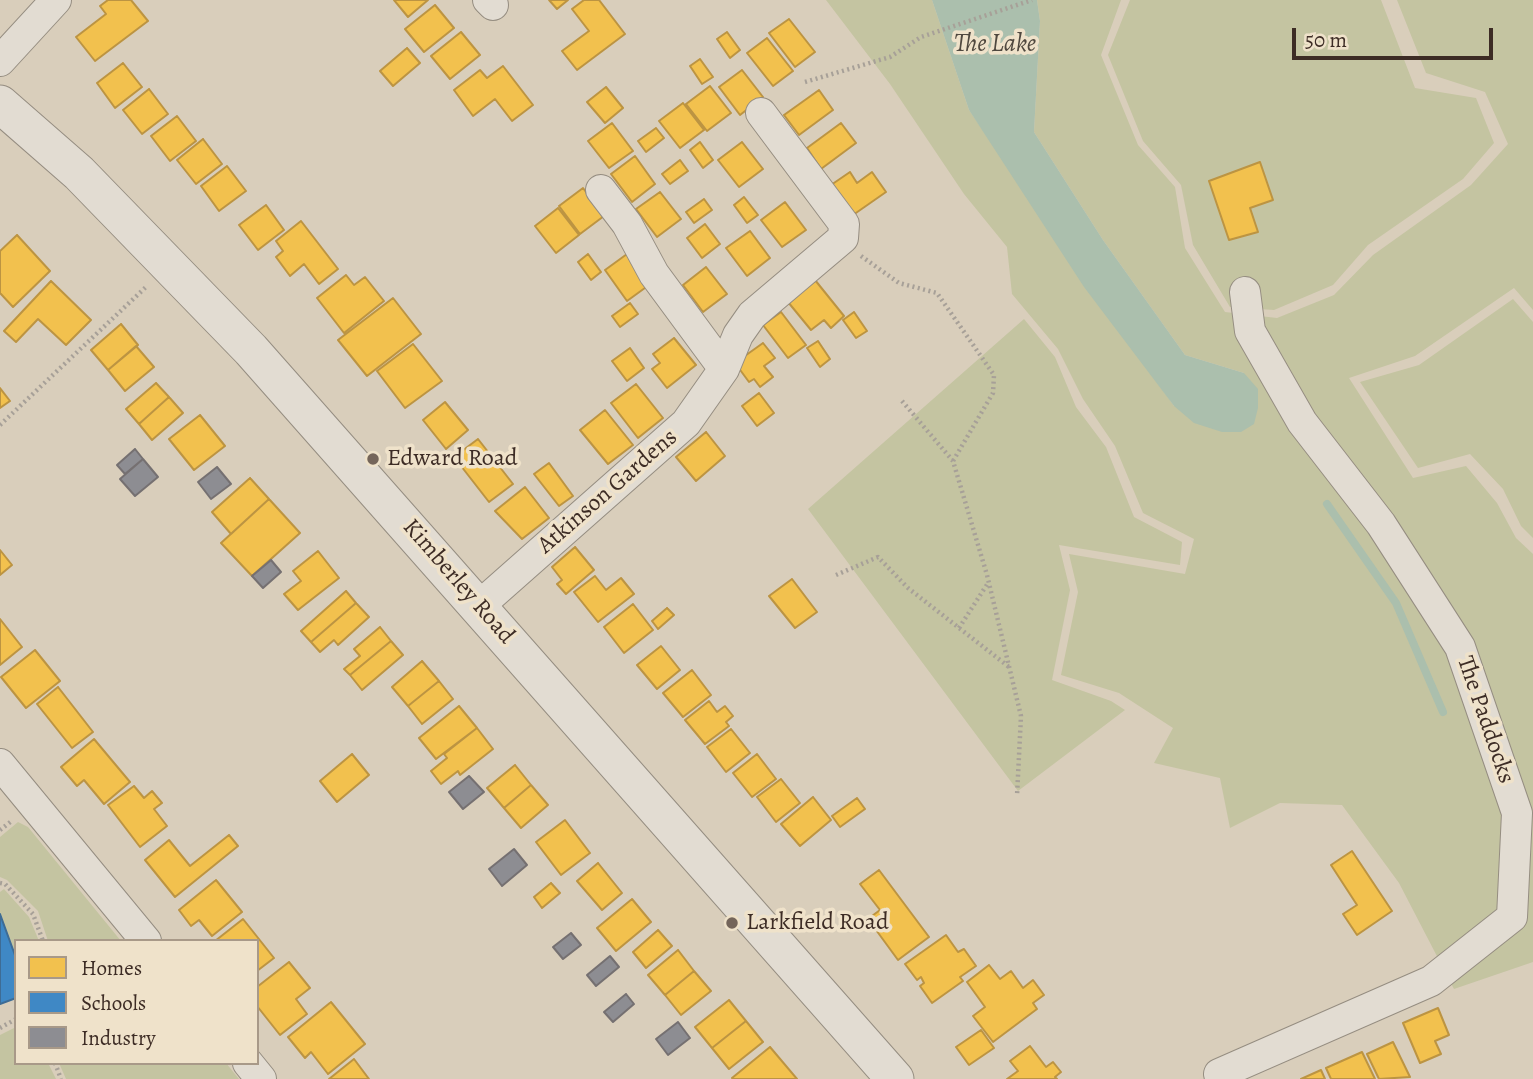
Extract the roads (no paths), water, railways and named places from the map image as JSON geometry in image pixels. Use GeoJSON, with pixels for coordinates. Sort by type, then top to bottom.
{"type":"FeatureCollection","features":[{"type":"Feature","properties":{"kind":"street"},"geometry":{"type":"LineString","coordinates":[[0,61],[57,0]]}},
{"type":"Feature","properties":{"kind":"street","name":"Kimberley Road"},"geometry":{"type":"LineString","coordinates":[[0,104],[79,173],[251,350],[479,606],[886,1076]]}},
{"type":"Feature","properties":{"kind":"street","name":"Atkinson Gardens"},"geometry":{"type":"LineString","coordinates":[[479,606],[686,423],[724,369],[738,335],[752,315],[840,241],[844,224],[761,113]]}},
{"type":"Feature","properties":{"kind":"street"},"geometry":{"type":"LineString","coordinates":[[601,190],[627,224],[654,274],[724,369]]}},
{"type":"Feature","properties":{"kind":"street","name":"The Paddocks"},"geometry":{"type":"LineString","coordinates":[[1217,1077],[1431,981],[1512,917],[1517,813],[1460,648],[1381,524],[1302,422],[1250,331],[1245,292]]}},
{"type":"Feature","properties":{"kind":"street"},"geometry":{"type":"LineString","coordinates":[[0,764],[144,939]]}},
{"type":"Feature","properties":{"kind":"street"},"geometry":{"type":"LineString","coordinates":[[250,1065],[261,1079]]}},
{"type":"Feature","properties":{"kind":"water","name":"The Lake"},"geometry":{"type":"Polygon","coordinates":[[[932,0],[1037,0],[1040,21],[1034,132],[1103,240],[1185,355],[1244,373],[1258,389],[1258,408],[1254,424],[1241,432],[1222,432],[1194,423],[1174,406],[1084,287],[969,110],[932,0]]]}},
{"type":"Feature","properties":{"kind":"waterway"},"geometry":{"type":"LineString","coordinates":[[1327,504],[1396,603],[1443,712]]}},
{"type":"Feature","properties":{"kind":"place","name":"Edward Road"},"geometry":{"type":"Point","coordinates":[373,459]}},
{"type":"Feature","properties":{"kind":"place","name":"Larkfield Road"},"geometry":{"type":"Point","coordinates":[732,923]}}]}
